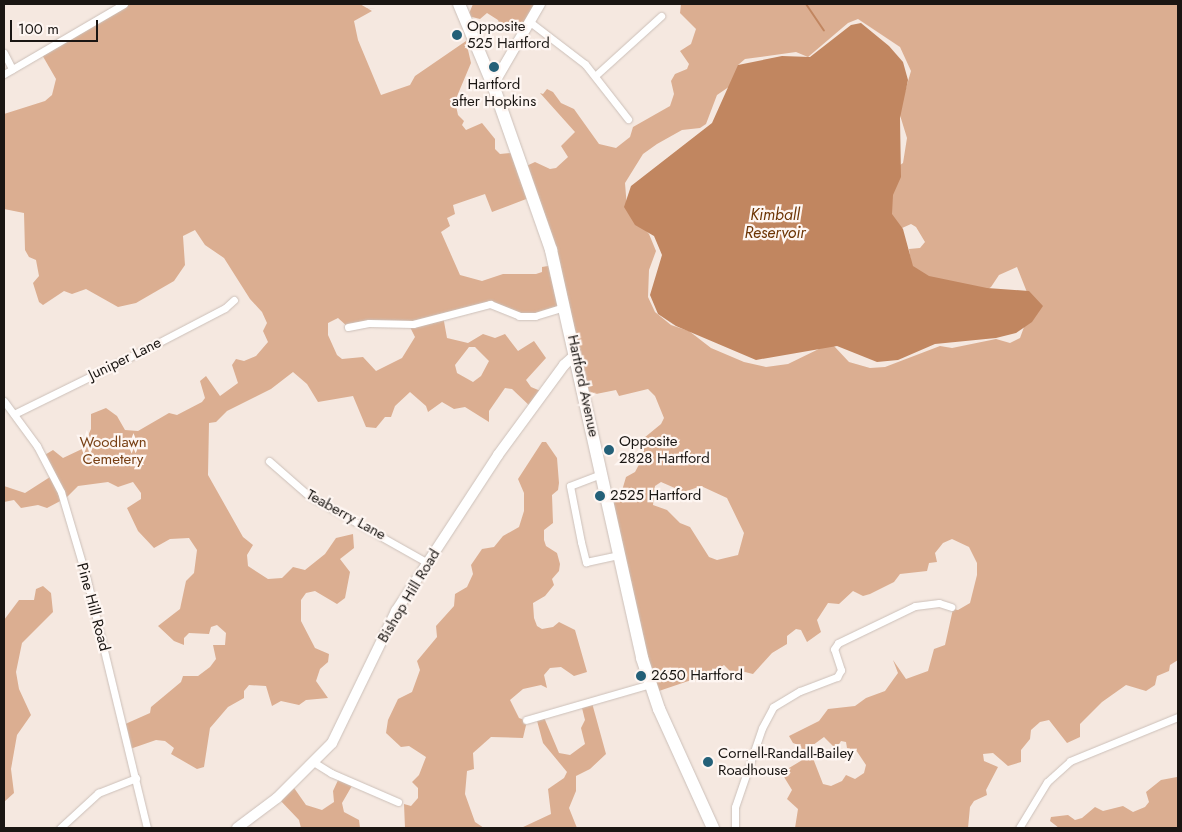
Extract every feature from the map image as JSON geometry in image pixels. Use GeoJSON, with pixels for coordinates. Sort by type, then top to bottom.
{"type":"FeatureCollection","features":[{"type":"Feature","properties":{"kind":"highway","name":"Hartford Avenue"},"geometry":{"type":"LineString","coordinates":[[459,4],[493,85],[542,222],[566,307],[619,555],[651,684],[671,737],[713,828]]}},
{"type":"Feature","properties":{"kind":"street"},"geometry":{"type":"LineString","coordinates":[[4,74],[124,4]]}},
{"type":"Feature","properties":{"kind":"street"},"geometry":{"type":"LineString","coordinates":[[493,85],[540,4]]}},
{"type":"Feature","properties":{"kind":"street"},"geometry":{"type":"LineString","coordinates":[[596,75],[662,16]]}},
{"type":"Feature","properties":{"kind":"street"},"geometry":{"type":"LineString","coordinates":[[530,22],[575,55],[596,75],[628,119]]}},
{"type":"Feature","properties":{"kind":"street"},"geometry":{"type":"LineString","coordinates":[[4,53],[12,69]]}},
{"type":"Feature","properties":{"kind":"street","name":"Juniper Lane"},"geometry":{"type":"LineString","coordinates":[[14,414],[152,346],[225,308],[234,300]]}},
{"type":"Feature","properties":{"kind":"street"},"geometry":{"type":"LineString","coordinates":[[348,327],[369,323],[413,324],[490,304],[519,316],[535,316],[566,307]]}},
{"type":"Feature","properties":{"kind":"street","name":"Bishop Hill Road"},"geometry":{"type":"LineString","coordinates":[[237,828],[315,763],[345,721],[373,655],[428,563],[503,448],[564,366],[575,355]]}},
{"type":"Feature","properties":{"kind":"street","name":"Pine Hill Road"},"geometry":{"type":"LineString","coordinates":[[4,401],[37,446],[61,492],[87,580],[147,828]]}},
{"type":"Feature","properties":{"kind":"street","name":"Teaberry Lane"},"geometry":{"type":"LineString","coordinates":[[269,461],[309,496],[428,563]]}},
{"type":"Feature","properties":{"kind":"street"},"geometry":{"type":"LineString","coordinates":[[601,474],[570,486],[580,542],[586,562],[619,555]]}},
{"type":"Feature","properties":{"kind":"street"},"geometry":{"type":"LineString","coordinates":[[735,828],[735,807],[758,738],[773,707],[800,691],[825,683],[840,673],[834,649],[838,642],[915,606],[939,603],[951,607]]}},
{"type":"Feature","properties":{"kind":"street"},"geometry":{"type":"LineString","coordinates":[[526,720],[651,684]]}},
{"type":"Feature","properties":{"kind":"street"},"geometry":{"type":"LineString","coordinates":[[1020,828],[1047,782],[1070,761],[1178,717]]}},
{"type":"Feature","properties":{"kind":"street"},"geometry":{"type":"LineString","coordinates":[[315,763],[330,774],[398,802]]}},
{"type":"Feature","properties":{"kind":"street"},"geometry":{"type":"LineString","coordinates":[[60,828],[98,793],[136,778]]}},
{"type":"Feature","properties":{"kind":"green space","name":"Woodlawn Cemetery"},"geometry":{"type":"Polygon","coordinates":[[[126,4],[360,4],[372,11],[354,21],[358,40],[381,95],[410,85],[415,76],[466,41],[471,63],[455,101],[458,115],[464,121],[462,125],[466,130],[482,123],[495,139],[495,149],[500,154],[511,153],[524,167],[535,162],[550,169],[556,168],[568,157],[561,146],[575,132],[540,93],[543,94],[547,89],[553,92],[561,103],[574,109],[599,144],[616,148],[630,137],[633,127],[670,106],[674,94],[671,81],[675,74],[687,69],[689,64],[680,51],[691,44],[696,29],[680,13],[681,4],[1178,4],[1178,660],[1170,665],[1169,671],[1157,676],[1155,685],[1146,691],[1126,685],[1102,702],[1080,724],[1080,737],[1067,743],[1049,720],[1040,722],[1031,730],[1030,739],[1021,750],[1021,762],[1008,766],[993,753],[983,754],[984,761],[998,767],[986,790],[987,795],[974,801],[970,807],[968,828],[795,828],[798,809],[787,799],[792,790],[784,777],[775,771],[775,768],[784,771],[804,759],[801,746],[793,743],[789,736],[819,721],[828,709],[855,706],[866,698],[885,691],[898,673],[893,660],[906,679],[928,671],[934,649],[945,645],[953,609],[958,610],[970,603],[977,575],[977,563],[969,547],[952,539],[943,543],[935,553],[937,562],[929,563],[927,571],[900,574],[894,582],[870,594],[863,596],[853,591],[839,604],[828,603],[817,620],[821,632],[807,642],[801,630],[796,629],[787,636],[787,644],[772,653],[753,674],[745,672],[734,675],[724,665],[712,673],[653,693],[608,499],[621,494],[626,477],[635,472],[643,457],[644,438],[661,424],[664,418],[655,396],[648,389],[619,396],[616,390],[586,396],[566,310],[534,317],[491,304],[443,316],[447,338],[468,343],[483,334],[495,338],[505,334],[518,351],[534,341],[546,358],[526,380],[531,387],[543,392],[533,409],[512,389],[505,388],[489,411],[489,422],[465,407],[454,409],[442,402],[428,412],[426,406],[410,392],[395,406],[391,417],[385,417],[376,428],[366,427],[353,396],[318,402],[307,384],[293,372],[271,389],[227,411],[216,422],[209,423],[208,475],[243,537],[253,545],[247,555],[248,566],[268,579],[282,578],[293,567],[305,570],[325,554],[336,538],[353,534],[354,548],[340,559],[350,572],[345,598],[337,604],[315,591],[306,593],[301,600],[301,621],[315,648],[329,654],[328,662],[320,669],[316,681],[328,698],[306,700],[299,705],[281,701],[272,706],[266,686],[249,685],[244,691],[244,698],[228,707],[210,728],[204,767],[197,769],[171,754],[174,748],[165,741],[156,740],[130,749],[123,725],[150,713],[151,707],[181,682],[183,676],[198,676],[210,667],[216,659],[213,645],[225,645],[226,633],[217,625],[211,627],[209,634],[189,633],[184,638],[184,645],[174,641],[158,626],[180,609],[186,581],[194,573],[197,550],[189,538],[170,539],[154,548],[138,531],[127,508],[141,499],[141,493],[133,482],[118,487],[108,482],[78,486],[66,498],[47,508],[38,505],[21,508],[14,500],[4,502],[4,486],[25,493],[50,477],[43,456],[53,450],[63,458],[82,449],[91,429],[91,414],[106,408],[117,416],[125,430],[138,431],[169,413],[177,415],[202,402],[205,398],[200,381],[206,376],[220,396],[238,383],[232,365],[236,359],[244,361],[256,356],[268,342],[263,331],[267,323],[262,312],[250,299],[224,258],[205,245],[195,230],[183,236],[185,265],[174,281],[136,303],[118,307],[86,289],[72,294],[64,291],[43,305],[39,302],[33,283],[39,276],[36,260],[29,257],[25,250],[24,213],[4,209],[4,114],[45,101],[52,95],[56,79],[41,53],[126,4]],[[858,19],[848,23],[808,57],[796,52],[745,59],[738,65],[741,69],[736,82],[717,95],[706,124],[700,128],[682,130],[643,154],[625,183],[627,208],[649,234],[656,251],[649,270],[648,297],[655,312],[671,325],[689,331],[711,348],[744,362],[766,367],[788,364],[827,345],[834,346],[849,362],[870,368],[885,367],[940,346],[952,348],[996,339],[1010,343],[1020,338],[1032,305],[1017,267],[999,275],[991,287],[969,301],[914,282],[909,249],[920,248],[925,242],[916,227],[911,224],[891,233],[887,224],[897,167],[903,163],[907,138],[899,112],[911,71],[900,47],[858,19]],[[485,194],[453,205],[455,214],[447,218],[450,226],[441,232],[460,275],[482,281],[503,274],[536,274],[542,272],[542,267],[554,265],[534,196],[492,212],[485,194]],[[338,318],[328,323],[328,335],[337,355],[342,359],[363,357],[376,371],[402,358],[415,337],[409,325],[348,327],[338,318]],[[469,347],[455,365],[457,373],[473,382],[481,376],[489,361],[475,347],[469,347]],[[661,482],[655,486],[653,505],[667,510],[680,523],[690,527],[709,557],[717,560],[738,555],[744,533],[727,498],[701,486],[684,492],[661,482]],[[824,737],[809,748],[823,784],[831,786],[842,781],[846,775],[855,779],[864,773],[866,765],[856,750],[847,748],[846,742],[841,741],[836,749],[824,737]]]}},
{"type":"Feature","properties":{"kind":"green space"},"geometry":{"type":"Polygon","coordinates":[[[473,4],[533,4],[538,7],[523,35],[500,25],[498,20],[487,13],[480,19],[468,16],[473,4]]]}},
{"type":"Feature","properties":{"kind":"green space"},"geometry":{"type":"Polygon","coordinates":[[[542,442],[546,442],[557,458],[559,483],[558,490],[552,495],[553,523],[544,530],[544,540],[546,546],[557,553],[560,564],[559,571],[552,579],[554,585],[545,596],[533,603],[534,618],[537,626],[542,629],[553,627],[559,622],[575,630],[587,672],[574,676],[561,667],[550,668],[544,675],[547,688],[541,685],[523,689],[510,700],[519,718],[527,721],[523,738],[491,737],[473,753],[474,769],[467,771],[465,794],[475,822],[484,828],[405,828],[404,804],[411,806],[418,798],[418,788],[412,782],[419,775],[426,757],[409,746],[401,747],[386,733],[388,720],[398,699],[412,692],[420,670],[417,661],[437,637],[436,626],[454,606],[455,594],[467,587],[473,574],[471,565],[482,549],[494,547],[503,536],[519,527],[524,511],[524,493],[518,479],[542,442]]]}},
{"type":"Feature","properties":{"kind":"green space"},"geometry":{"type":"Polygon","coordinates":[[[43,586],[51,593],[53,612],[22,643],[16,672],[19,689],[31,715],[17,735],[11,769],[14,793],[4,802],[4,620],[19,600],[34,600],[36,589],[43,586]]]}},
{"type":"Feature","properties":{"kind":"green space"},"geometry":{"type":"Polygon","coordinates":[[[592,703],[606,754],[590,769],[576,776],[576,791],[569,808],[577,828],[521,828],[551,814],[548,789],[564,778],[567,772],[543,743],[536,717],[543,715],[559,753],[570,755],[585,744],[581,728],[585,720],[582,708],[592,703]]]}},
{"type":"Feature","properties":{"kind":"green space"},"geometry":{"type":"Polygon","coordinates":[[[1178,769],[1178,828],[1059,828],[1050,821],[1051,817],[1068,815],[1075,820],[1082,818],[1095,807],[1103,811],[1123,806],[1133,812],[1145,807],[1149,802],[1146,792],[1161,780],[1177,777],[1178,769]]]}},
{"type":"Feature","properties":{"kind":"green space"},"geometry":{"type":"Polygon","coordinates":[[[339,778],[353,784],[342,803],[344,812],[359,820],[360,828],[301,828],[299,820],[278,798],[292,785],[306,805],[322,810],[334,802],[333,791],[339,778]]]}},
{"type":"Feature","properties":{"kind":"water","name":"Kimball Reservoir"},"geometry":{"type":"Polygon","coordinates":[[[861,23],[889,46],[903,62],[908,80],[900,118],[901,177],[893,195],[892,214],[903,229],[913,266],[929,276],[987,288],[1029,291],[1043,306],[1032,322],[1016,333],[996,338],[935,344],[898,360],[877,362],[837,346],[756,360],[676,326],[658,314],[650,295],[662,255],[654,236],[635,225],[624,207],[631,186],[712,123],[738,65],[782,56],[810,57],[851,25],[861,23]]]}},
{"type":"Feature","properties":{"kind":"waterway"},"geometry":{"type":"LineString","coordinates":[[806,4],[824,31]]}},
{"type":"Feature","properties":{"kind":"place","name":"Opposite 525 Hartford"},"geometry":{"type":"Point","coordinates":[457,35]}},
{"type":"Feature","properties":{"kind":"place","name":"Hartford after Hopkins"},"geometry":{"type":"Point","coordinates":[494,67]}},
{"type":"Feature","properties":{"kind":"place","name":"Opposite 2828 Hartford"},"geometry":{"type":"Point","coordinates":[609,450]}},
{"type":"Feature","properties":{"kind":"place","name":"2525 Hartford"},"geometry":{"type":"Point","coordinates":[600,496]}},
{"type":"Feature","properties":{"kind":"place","name":"2650 Hartford"},"geometry":{"type":"Point","coordinates":[641,676]}},
{"type":"Feature","properties":{"kind":"place","name":"Cornell-Randall-Bailey Roadhouse"},"geometry":{"type":"Point","coordinates":[708,762]}}]}
